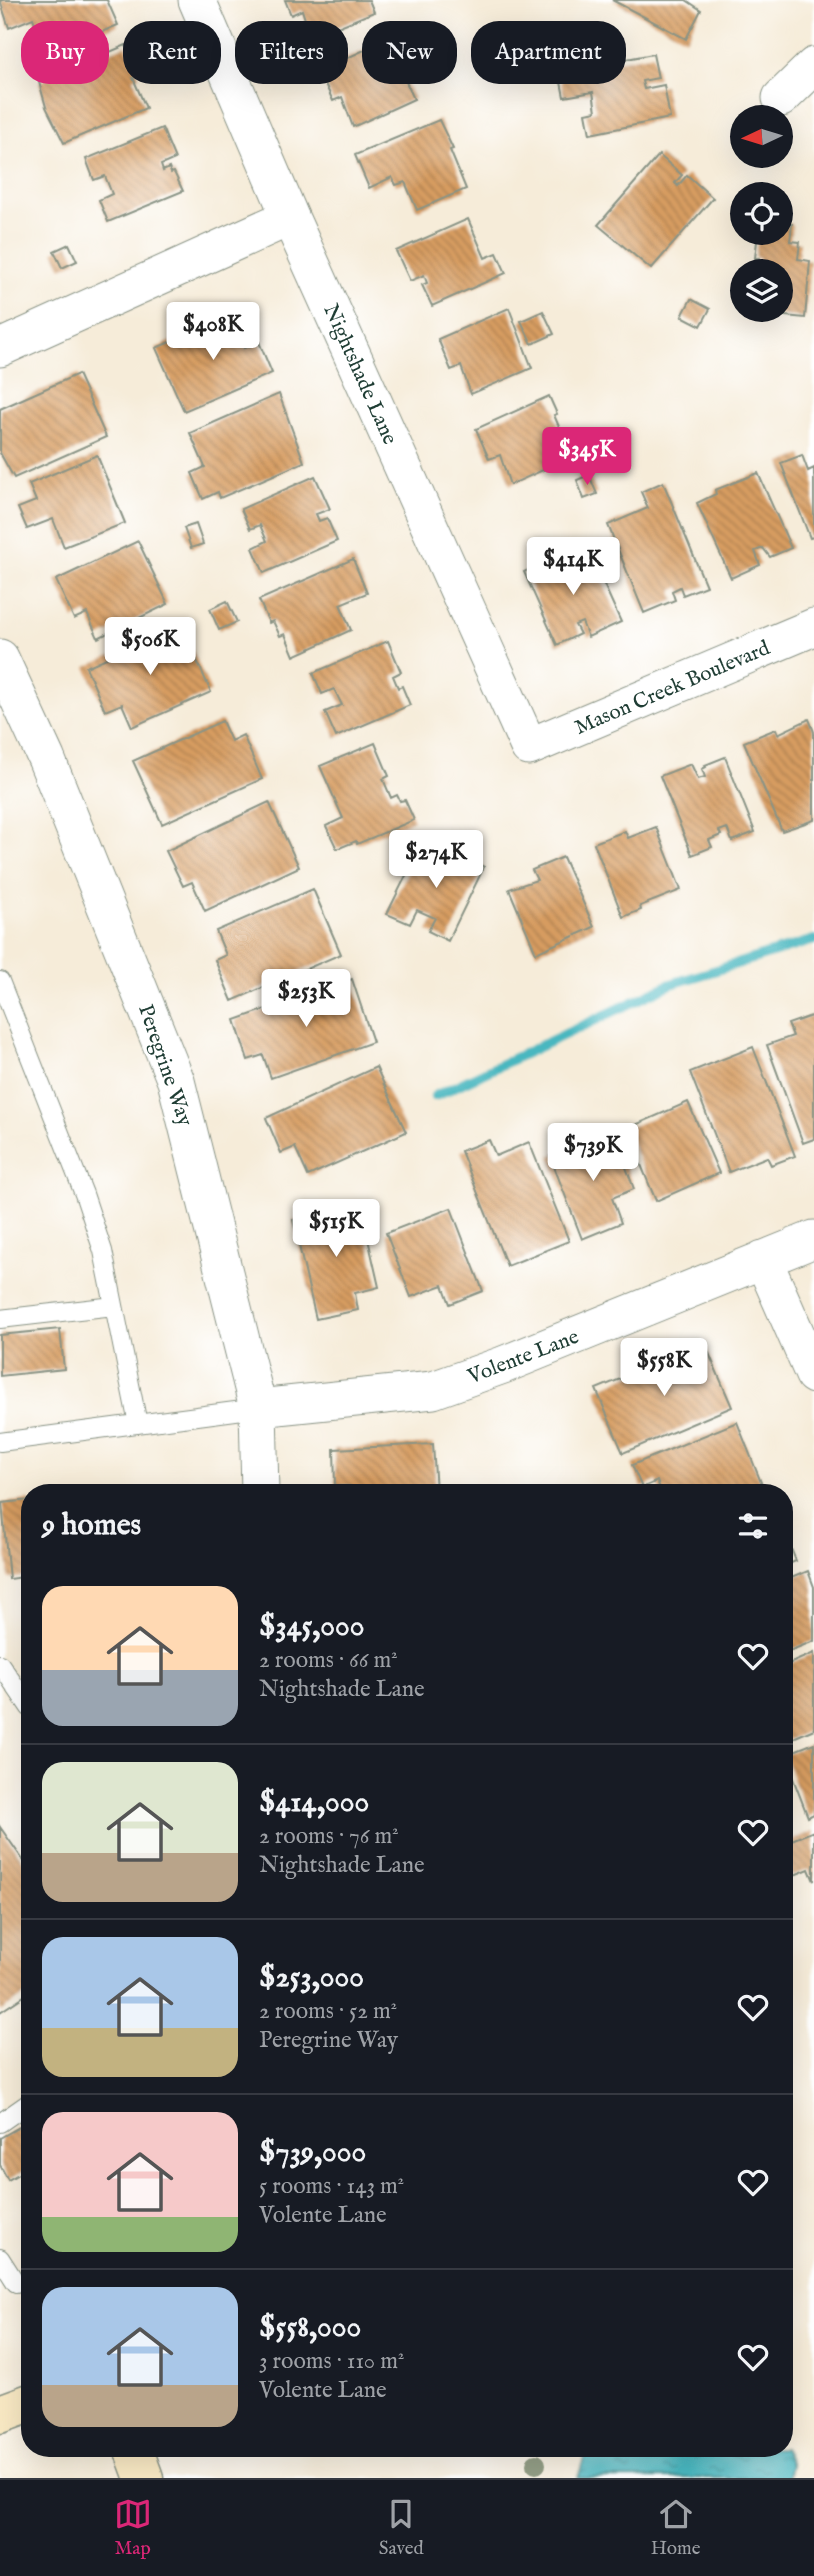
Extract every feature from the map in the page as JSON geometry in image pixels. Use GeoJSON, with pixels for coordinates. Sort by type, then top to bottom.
{"type":"FeatureCollection","features":[{"type":"Feature","properties":{"kind":"street","name":"Nightshade Lane"},"geometry":{"type":"LineString","coordinates":[[197,0],[290,217],[529,747]]}},
{"type":"Feature","properties":{"kind":"street"},"geometry":{"type":"LineString","coordinates":[[781,98],[814,66]]}},
{"type":"Feature","properties":{"kind":"street"},"geometry":{"type":"LineString","coordinates":[[0,348],[290,217]]}},
{"type":"Feature","properties":{"kind":"street","name":"Mason Creek Boulevard"},"geometry":{"type":"LineString","coordinates":[[529,747],[814,627]]}},
{"type":"Feature","properties":{"kind":"street","name":"Peregrine Way"},"geometry":{"type":"LineString","coordinates":[[0,658],[46,758],[176,1081],[258,1408],[260,1484]]}},
{"type":"Feature","properties":{"kind":"street","name":"Volente Lane"},"geometry":{"type":"LineString","coordinates":[[258,1408],[433,1390],[503,1365],[814,1239]]}},
{"type":"Feature","properties":{"kind":"street"},"geometry":{"type":"LineString","coordinates":[[763,1259],[814,1375]]}},
{"type":"Feature","properties":{"kind":"street"},"geometry":{"type":"LineString","coordinates":[[0,2414],[21,2406]]}},
{"type":"Feature","properties":{"kind":"street"},"geometry":{"type":"LineString","coordinates":[[136,2457],[144,2478]]}},
{"type":"Feature","properties":{"kind":"lane"},"geometry":{"type":"LineString","coordinates":[[0,981],[85,1194],[103,1251],[138,1424]]}},
{"type":"Feature","properties":{"kind":"lane"},"geometry":{"type":"LineString","coordinates":[[0,1319],[114,1306]]}},
{"type":"Feature","properties":{"kind":"lane"},"geometry":{"type":"LineString","coordinates":[[0,1442],[258,1408]]}},
{"type":"Feature","properties":{"kind":"lane"},"geometry":{"type":"LineString","coordinates":[[0,1664],[21,1695]]}},
{"type":"Feature","properties":{"kind":"lane"},"geometry":{"type":"LineString","coordinates":[[0,2123],[21,2108]]}},
{"type":"Feature","properties":{"kind":"lane"},"geometry":{"type":"LineString","coordinates":[[0,2258],[16,2283]]}},
{"type":"Feature","properties":{"kind":"water"},"geometry":{"type":"Polygon","coordinates":[[[584,2457],[787,2457],[791,2465],[788,2478],[578,2478],[584,2457]]]}},
{"type":"Feature","properties":{"kind":"building"},"geometry":{"type":"Polygon","coordinates":[[[0,0],[107,0],[118,25],[109,29],[109,21],[34,21],[33,18],[9,28],[0,0]]]}},
{"type":"Feature","properties":{"kind":"building"},"geometry":{"type":"Polygon","coordinates":[[[285,0],[369,0],[374,12],[348,23],[306,21],[302,10],[291,15],[285,0]]]}},
{"type":"Feature","properties":{"kind":"building"},"geometry":{"type":"Polygon","coordinates":[[[612,0],[686,0],[701,10],[686,39],[612,0]]]}},
{"type":"Feature","properties":{"kind":"building"},"geometry":{"type":"Polygon","coordinates":[[[123,46],[123,84],[136,84],[146,108],[64,143],[46,107],[40,84],[109,84],[109,52],[123,46]]]}},
{"type":"Feature","properties":{"kind":"building"},"geometry":{"type":"Polygon","coordinates":[[[362,51],[362,84],[407,84],[414,99],[353,127],[342,97],[333,101],[325,84],[348,84],[348,58],[362,51]]]}},
{"type":"Feature","properties":{"kind":"building"},"geometry":{"type":"Polygon","coordinates":[[[653,54],[658,78],[642,81],[644,89],[664,85],[670,118],[590,134],[586,113],[596,111],[593,92],[564,97],[561,84],[626,84],[626,59],[653,54]]]}},
{"type":"Feature","properties":{"kind":"building"},"geometry":{"type":"Polygon","coordinates":[[[439,120],[453,149],[450,150],[466,189],[417,210],[405,182],[396,185],[392,177],[369,188],[355,155],[439,120]]]}},
{"type":"Feature","properties":{"kind":"building"},"geometry":{"type":"Polygon","coordinates":[[[162,128],[175,159],[161,165],[163,171],[169,168],[171,173],[174,172],[183,191],[108,222],[99,200],[112,194],[105,176],[94,180],[86,159],[162,128]]]}},
{"type":"Feature","properties":{"kind":"building"},"geometry":{"type":"Polygon","coordinates":[[[659,155],[682,175],[675,183],[678,186],[687,175],[713,198],[651,269],[598,225],[659,155]]]}},
{"type":"Feature","properties":{"kind":"building"},"geometry":{"type":"Polygon","coordinates":[[[468,219],[485,258],[497,253],[506,273],[432,306],[422,285],[427,283],[424,275],[410,281],[396,251],[468,219]]]}},
{"type":"Feature","properties":{"kind":"building"},"geometry":{"type":"Polygon","coordinates":[[[793,241],[800,242],[798,259],[810,261],[805,318],[793,317],[793,259],[755,258],[757,245],[793,245],[793,241]]]}},
{"type":"Feature","properties":{"kind":"building"},"geometry":{"type":"Polygon","coordinates":[[[69,244],[77,261],[62,268],[54,251],[69,244]]]}},
{"type":"Feature","properties":{"kind":"building"},"geometry":{"type":"Polygon","coordinates":[[[691,299],[710,309],[701,326],[682,316],[691,299]]]}},
{"type":"Feature","properties":{"kind":"building"},"geometry":{"type":"Polygon","coordinates":[[[509,308],[532,368],[471,394],[461,366],[451,370],[438,339],[509,308]]]}},
{"type":"Feature","properties":{"kind":"building"},"geometry":{"type":"Polygon","coordinates":[[[543,311],[554,334],[532,344],[521,321],[543,311]]]}},
{"type":"Feature","properties":{"kind":"building"},"geometry":{"type":"Polygon","coordinates":[[[240,312],[252,340],[242,344],[244,348],[259,342],[272,373],[184,411],[156,348],[240,312]]]}},
{"type":"Feature","properties":{"kind":"building"},"geometry":{"type":"Polygon","coordinates":[[[78,374],[106,437],[14,478],[0,453],[0,409],[78,374]]]}},
{"type":"Feature","properties":{"kind":"building"},"geometry":{"type":"Polygon","coordinates":[[[279,394],[304,462],[220,498],[218,492],[203,499],[192,473],[205,467],[190,433],[279,394]]]}},
{"type":"Feature","properties":{"kind":"building"},"geometry":{"type":"Polygon","coordinates":[[[549,396],[572,457],[510,485],[500,455],[489,459],[476,429],[549,396]]]}},
{"type":"Feature","properties":{"kind":"building"},"geometry":{"type":"Polygon","coordinates":[[[97,455],[125,523],[64,547],[53,519],[27,529],[18,508],[36,501],[29,484],[97,455]]]}},
{"type":"Feature","properties":{"kind":"building"},"geometry":{"type":"Polygon","coordinates":[[[802,455],[808,471],[814,468],[814,537],[810,538],[781,463],[802,455]]]}},
{"type":"Feature","properties":{"kind":"building"},"geometry":{"type":"Polygon","coordinates":[[[758,473],[791,548],[770,557],[763,548],[755,551],[760,565],[731,578],[697,503],[716,494],[715,490],[758,473]]]}},
{"type":"Feature","properties":{"kind":"building"},"geometry":{"type":"Polygon","coordinates":[[[589,475],[597,494],[584,499],[577,480],[589,475]]]}},
{"type":"Feature","properties":{"kind":"building"},"geometry":{"type":"Polygon","coordinates":[[[315,476],[330,509],[316,514],[319,521],[327,518],[337,541],[264,573],[253,548],[267,541],[260,525],[250,529],[241,509],[315,476]]]}},
{"type":"Feature","properties":{"kind":"building"},"geometry":{"type":"Polygon","coordinates":[[[663,482],[706,586],[683,595],[680,587],[672,591],[675,600],[644,613],[608,525],[648,508],[641,492],[663,482]]]}},
{"type":"Feature","properties":{"kind":"building"},"geometry":{"type":"Polygon","coordinates":[[[196,524],[203,544],[191,548],[184,528],[196,524]]]}},
{"type":"Feature","properties":{"kind":"building"},"geometry":{"type":"Polygon","coordinates":[[[138,541],[168,604],[98,638],[87,613],[74,619],[56,580],[138,541]]]}},
{"type":"Feature","properties":{"kind":"building"},"geometry":{"type":"Polygon","coordinates":[[[587,547],[621,622],[588,637],[582,622],[575,625],[580,634],[557,645],[524,572],[547,561],[553,574],[571,566],[566,556],[587,547]]]}},
{"type":"Feature","properties":{"kind":"building"},"geometry":{"type":"Polygon","coordinates":[[[353,559],[367,593],[340,604],[351,630],[294,656],[285,634],[280,636],[273,621],[269,623],[259,600],[353,559]]]}},
{"type":"Feature","properties":{"kind":"building"},"geometry":{"type":"Polygon","coordinates":[[[227,601],[237,622],[219,630],[210,609],[227,601]]]}},
{"type":"Feature","properties":{"kind":"building"},"geometry":{"type":"Polygon","coordinates":[[[181,625],[211,692],[132,727],[122,704],[105,711],[86,667],[181,625]]]}},
{"type":"Feature","properties":{"kind":"building"},"geometry":{"type":"Polygon","coordinates":[[[388,641],[401,672],[393,676],[398,688],[402,686],[410,705],[336,737],[325,712],[342,705],[334,689],[322,694],[313,673],[388,641]]]}},
{"type":"Feature","properties":{"kind":"building"},"geometry":{"type":"Polygon","coordinates":[[[809,719],[814,732],[814,820],[782,831],[744,742],[776,729],[778,734],[809,719]]]}},
{"type":"Feature","properties":{"kind":"building"},"geometry":{"type":"Polygon","coordinates":[[[222,721],[231,741],[243,735],[262,779],[162,824],[133,761],[222,721]]]}},
{"type":"Feature","properties":{"kind":"building"},"geometry":{"type":"Polygon","coordinates":[[[375,743],[389,776],[383,779],[391,798],[397,795],[400,801],[405,800],[414,820],[357,844],[356,841],[337,849],[326,826],[343,818],[320,766],[375,743]]]}},
{"type":"Feature","properties":{"kind":"building"},"geometry":{"type":"Polygon","coordinates":[[[725,757],[755,832],[732,841],[727,828],[719,831],[721,835],[709,840],[712,847],[692,855],[660,776],[691,764],[698,779],[705,777],[702,769],[705,765],[725,757]]]}},
{"type":"Feature","properties":{"kind":"building"},"geometry":{"type":"Polygon","coordinates":[[[269,802],[299,867],[205,911],[192,882],[183,886],[166,851],[269,802]]]}},
{"type":"Feature","properties":{"kind":"building"},"geometry":{"type":"Polygon","coordinates":[[[656,827],[681,890],[640,906],[641,910],[623,917],[594,843],[625,831],[628,838],[656,827]]]}},
{"type":"Feature","properties":{"kind":"building"},"geometry":{"type":"Polygon","coordinates":[[[422,843],[442,853],[445,856],[442,863],[448,867],[456,852],[484,867],[448,941],[428,931],[435,918],[417,910],[410,924],[387,914],[422,843]]]}},
{"type":"Feature","properties":{"kind":"building"},"geometry":{"type":"Polygon","coordinates":[[[563,857],[594,927],[536,953],[509,889],[537,880],[532,870],[563,857]]]}},
{"type":"Feature","properties":{"kind":"building"},"geometry":{"type":"Polygon","coordinates":[[[313,889],[341,954],[232,1001],[215,960],[226,955],[216,931],[313,889]]]}},
{"type":"Feature","properties":{"kind":"building"},"geometry":{"type":"Polygon","coordinates":[[[352,979],[373,1042],[271,1078],[263,1055],[248,1060],[235,1020],[352,979]]]}},
{"type":"Feature","properties":{"kind":"building"},"geometry":{"type":"Polygon","coordinates":[[[814,1015],[814,1139],[803,1143],[767,1045],[793,1036],[788,1024],[814,1015]]]}},
{"type":"Feature","properties":{"kind":"building"},"geometry":{"type":"Polygon","coordinates":[[[753,1047],[795,1156],[771,1165],[767,1157],[729,1172],[690,1072],[753,1047]]]}},
{"type":"Feature","properties":{"kind":"building"},"geometry":{"type":"Polygon","coordinates":[[[376,1067],[406,1132],[308,1176],[295,1147],[281,1153],[266,1118],[376,1067]]]}},
{"type":"Feature","properties":{"kind":"building"},"geometry":{"type":"Polygon","coordinates":[[[688,1102],[719,1173],[656,1201],[626,1129],[688,1102]]]}},
{"type":"Feature","properties":{"kind":"building"},"geometry":{"type":"Polygon","coordinates":[[[613,1132],[634,1189],[612,1198],[621,1223],[582,1239],[550,1156],[613,1132]]]}},
{"type":"Feature","properties":{"kind":"building"},"geometry":{"type":"Polygon","coordinates":[[[489,1140],[496,1156],[529,1142],[569,1241],[507,1266],[461,1151],[489,1140]]]}},
{"type":"Feature","properties":{"kind":"building"},"geometry":{"type":"Polygon","coordinates":[[[360,1204],[379,1287],[355,1293],[358,1310],[316,1319],[293,1220],[360,1204]]]}},
{"type":"Feature","properties":{"kind":"building"},"geometry":{"type":"Polygon","coordinates":[[[451,1208],[483,1291],[450,1304],[443,1285],[411,1297],[386,1233],[451,1208]]]}},
{"type":"Feature","properties":{"kind":"building"},"geometry":{"type":"Polygon","coordinates":[[[60,1329],[64,1369],[0,1376],[0,1335],[60,1329]]]}},
{"type":"Feature","properties":{"kind":"building"},"geometry":{"type":"Polygon","coordinates":[[[705,1344],[732,1407],[623,1453],[596,1389],[705,1344]]]}},
{"type":"Feature","properties":{"kind":"building"},"geometry":{"type":"Polygon","coordinates":[[[737,1422],[762,1484],[658,1484],[657,1481],[640,1484],[632,1465],[737,1422]]]}},
{"type":"Feature","properties":{"kind":"building"},"geometry":{"type":"Polygon","coordinates":[[[433,1444],[436,1484],[335,1484],[334,1449],[433,1444]]]}},
{"type":"Feature","properties":{"kind":"building"},"geometry":{"type":"Polygon","coordinates":[[[21,1501],[21,1577],[9,1579],[2,1503],[21,1501]]]}},
{"type":"Feature","properties":{"kind":"building"},"geometry":{"type":"Polygon","coordinates":[[[808,1571],[814,1587],[814,1641],[793,1649],[793,1577],[808,1571]]]}},
{"type":"Feature","properties":{"kind":"building"},"geometry":{"type":"Polygon","coordinates":[[[814,1653],[814,1729],[793,1738],[793,1662],[814,1653]]]}},
{"type":"Feature","properties":{"kind":"building"},"geometry":{"type":"Polygon","coordinates":[[[814,1743],[814,1814],[808,1817],[793,1778],[793,1751],[814,1743]]]}},
{"type":"Feature","properties":{"kind":"building"},"geometry":{"type":"Polygon","coordinates":[[[0,1827],[21,1857],[21,1998],[0,2012],[0,1827]]]}},
{"type":"Feature","properties":{"kind":"building"},"geometry":{"type":"Polygon","coordinates":[[[814,1831],[814,1881],[809,1869],[793,1876],[793,1839],[814,1831]]]}},
{"type":"Feature","properties":{"kind":"building"},"geometry":{"type":"Polygon","coordinates":[[[21,2126],[21,2172],[8,2180],[0,2165],[0,2138],[21,2126]]]}},
{"type":"Feature","properties":{"kind":"waterway"},"geometry":{"type":"LineString","coordinates":[[435,1096],[671,984],[814,940]]}}]}
